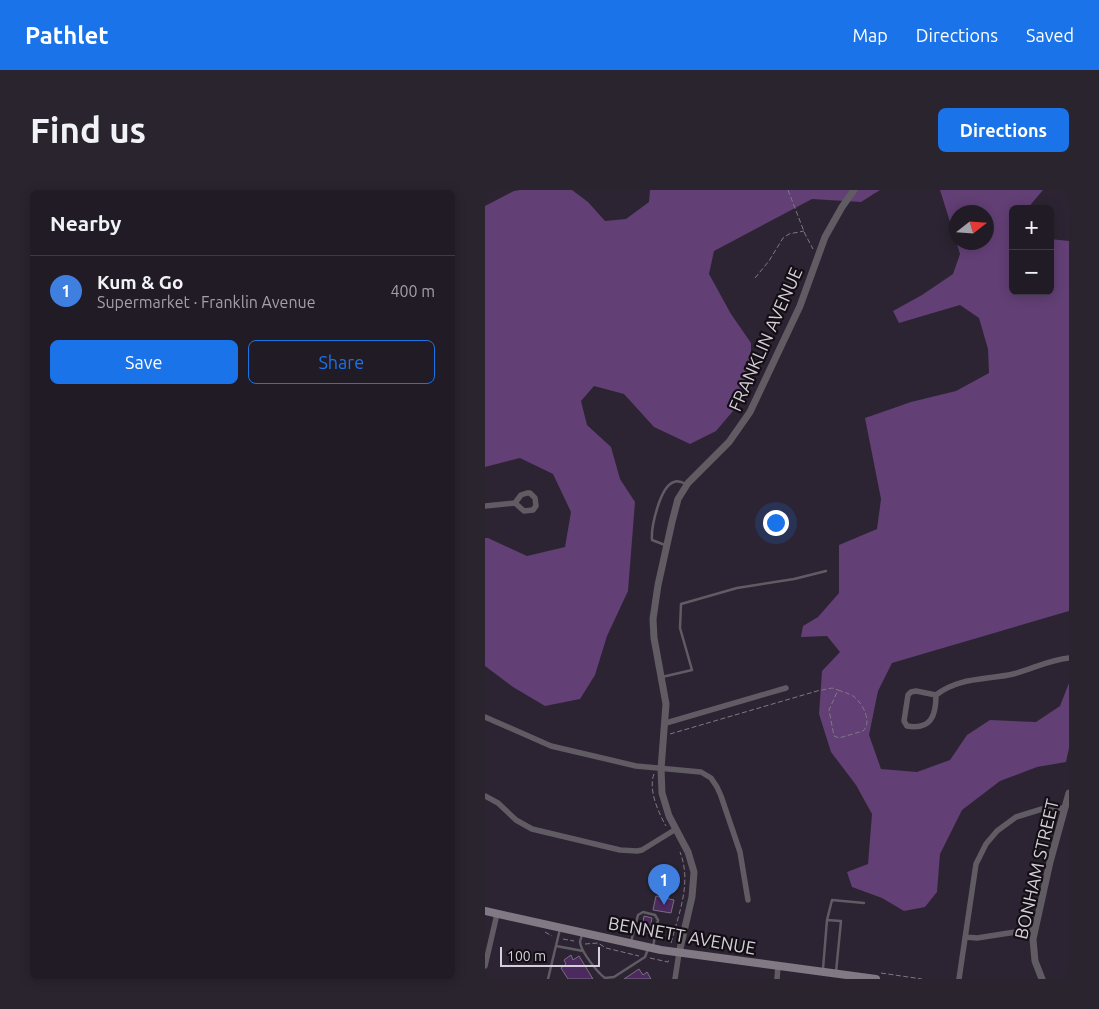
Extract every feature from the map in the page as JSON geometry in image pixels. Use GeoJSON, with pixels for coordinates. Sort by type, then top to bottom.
{"type":"FeatureCollection","features":[{"type":"Feature","properties":{"kind":"main road","name":"BENNETT AVENUE"},"geometry":{"type":"LineString","coordinates":[[485,911],[679,953],[876,979]]}},
{"type":"Feature","properties":{"kind":"street"},"geometry":{"type":"LineString","coordinates":[[817,254],[830,226],[854,190]]}},
{"type":"Feature","properties":{"kind":"street","name":"FRANKLIN AVENUE"},"geometry":{"type":"LineString","coordinates":[[675,979],[694,881],[690,857],[673,831],[663,801],[661,769],[666,704],[654,638],[653,619],[656,592],[675,508],[687,484],[729,442],[750,412],[803,298],[812,276],[817,254]]}},
{"type":"Feature","properties":{"kind":"street"},"geometry":{"type":"LineString","coordinates":[[485,506],[515,503]]}},
{"type":"Feature","properties":{"kind":"street"},"geometry":{"type":"LineString","coordinates":[[936,695],[916,691],[909,693],[904,721],[907,726],[920,728],[929,723],[933,717],[936,695],[950,685],[1011,674],[1053,660],[1069,658]]}},
{"type":"Feature","properties":{"kind":"street"},"geometry":{"type":"LineString","coordinates":[[666,723],[786,688]]}},
{"type":"Feature","properties":{"kind":"street"},"geometry":{"type":"LineString","coordinates":[[485,717],[551,746],[636,766],[701,772],[711,778],[717,787],[740,852],[748,900]]}},
{"type":"Feature","properties":{"kind":"street","name":"BONHAM STREET"},"geometry":{"type":"LineString","coordinates":[[1042,979],[1033,955],[1033,939],[1050,862],[1067,809],[1069,793]]}},
{"type":"Feature","properties":{"kind":"street"},"geometry":{"type":"LineString","coordinates":[[485,796],[498,803],[516,820],[532,829],[630,852],[642,850],[673,831]]}},
{"type":"Feature","properties":{"kind":"street"},"geometry":{"type":"LineString","coordinates":[[959,979],[975,864],[986,844],[997,831],[1016,817],[1042,809],[1067,809]]}},
{"type":"Feature","properties":{"kind":"street"},"geometry":{"type":"LineString","coordinates":[[485,966],[497,914]]}},
{"type":"Feature","properties":{"kind":"street"},"geometry":{"type":"LineString","coordinates":[[965,937],[977,938],[1035,929]]}},
{"type":"Feature","properties":{"kind":"street"},"geometry":{"type":"LineString","coordinates":[[777,979],[778,966]]}},
{"type":"Feature","properties":{"kind":"lane"},"geometry":{"type":"LineString","coordinates":[[667,545],[652,540],[651,533],[658,503],[671,483],[677,481],[687,484]]}},
{"type":"Feature","properties":{"kind":"lane"},"geometry":{"type":"LineString","coordinates":[[662,677],[692,670],[680,628],[681,604],[737,588],[794,579],[826,571]]}},
{"type":"Feature","properties":{"kind":"lane"},"geometry":{"type":"LineString","coordinates":[[822,972],[827,920],[832,900],[864,903]]}},
{"type":"Feature","properties":{"kind":"lane"},"geometry":{"type":"LineString","coordinates":[[583,932],[580,942],[583,951],[605,978],[614,977],[645,957],[651,948],[658,920],[655,915],[643,912],[638,915],[631,943]]}},
{"type":"Feature","properties":{"kind":"lane"},"geometry":{"type":"LineString","coordinates":[[827,920],[841,921],[836,974]]}},
{"type":"Feature","properties":{"kind":"lane"},"geometry":{"type":"LineString","coordinates":[[548,979],[560,928]]}},
{"type":"Feature","properties":{"kind":"lane"},"geometry":{"type":"LineString","coordinates":[[556,946],[583,951]]}},
{"type":"Feature","properties":{"kind":"path","name":"FRANKLIN AVENUE"},"geometry":{"type":"LineString","coordinates":[[788,190],[804,231],[817,254]]}},
{"type":"Feature","properties":{"kind":"path"},"geometry":{"type":"LineString","coordinates":[[755,278],[783,238],[789,234],[804,231]]}},
{"type":"Feature","properties":{"kind":"path"},"geometry":{"type":"LineString","coordinates":[[665,734],[817,690],[832,688],[838,690],[851,695],[859,701],[867,723],[863,731],[839,738],[834,736],[829,710],[838,690]]}},
{"type":"Feature","properties":{"kind":"path"},"geometry":{"type":"LineString","coordinates":[[661,769],[653,774],[654,794],[659,813],[673,831]]}},
{"type":"Feature","properties":{"kind":"path"},"geometry":{"type":"LineString","coordinates":[[671,943],[681,908],[685,882],[679,851]]}},
{"type":"Feature","properties":{"kind":"shaded area"},"geometry":{"type":"Polygon","coordinates":[[[572,190],[588,202],[605,221],[626,219],[649,202],[650,190],[880,190],[861,202],[812,199],[714,251],[709,274],[731,314],[751,343],[751,374],[744,398],[716,431],[690,444],[654,427],[624,394],[594,386],[581,401],[587,425],[611,447],[620,479],[635,502],[628,591],[607,636],[595,675],[580,699],[545,706],[513,687],[485,666],[485,538],[527,556],[565,547],[571,512],[553,474],[520,458],[485,467],[485,206],[514,191],[572,190]]]}},
{"type":"Feature","properties":{"kind":"shaded area"},"geometry":{"type":"Polygon","coordinates":[[[940,190],[1043,190],[1030,205],[1009,205],[1009,295],[1054,295],[1054,239],[1069,241],[1069,611],[892,663],[878,691],[869,735],[881,769],[917,772],[950,760],[967,735],[990,720],[1036,722],[1060,706],[1069,683],[1069,748],[1066,762],[1037,767],[1000,781],[962,810],[940,854],[937,892],[925,907],[904,911],[882,898],[852,887],[847,872],[868,864],[872,814],[856,785],[831,752],[819,714],[822,671],[840,652],[827,636],[801,637],[803,626],[818,617],[839,593],[839,545],[877,529],[881,499],[865,418],[911,402],[956,391],[989,373],[988,349],[979,318],[960,305],[899,323],[893,311],[922,295],[953,274],[960,254],[959,250],[994,250],[994,205],[949,205],[949,219],[940,190]]]}},
{"type":"Feature","properties":{"kind":"building"},"geometry":{"type":"Polygon","coordinates":[[[656,896],[674,900],[671,913],[653,910],[656,896]]]}},
{"type":"Feature","properties":{"kind":"building"},"geometry":{"type":"Polygon","coordinates":[[[644,916],[652,918],[649,934],[641,932],[644,916]]]}},
{"type":"Feature","properties":{"kind":"building"},"geometry":{"type":"Polygon","coordinates":[[[571,955],[573,960],[579,956],[593,979],[568,979],[561,968],[566,964],[564,960],[571,955]]]}},
{"type":"Feature","properties":{"kind":"building"},"geometry":{"type":"Polygon","coordinates":[[[639,969],[643,975],[647,972],[651,979],[624,979],[639,969]]]}},
{"type":"Feature","properties":{"kind":"place","name":"Kum & Go"},"geometry":{"type":"Point","coordinates":[664,905]}}]}
